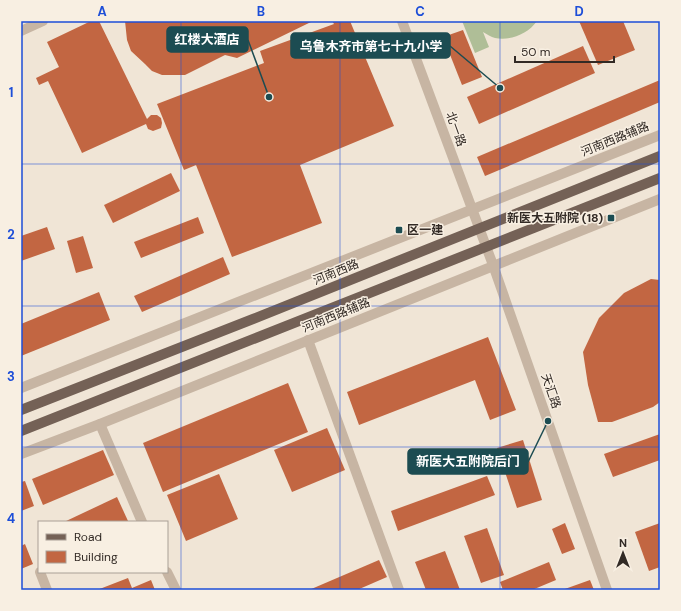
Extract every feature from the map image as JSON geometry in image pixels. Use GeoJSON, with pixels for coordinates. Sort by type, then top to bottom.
{"type":"FeatureCollection","features":[{"type":"Feature","properties":{"kind":"main road","name":"河南西路"},"geometry":{"type":"LineString","coordinates":[[21,410],[660,156]]}},
{"type":"Feature","properties":{"kind":"main road"},"geometry":{"type":"LineString","coordinates":[[21,431],[660,178]]}},
{"type":"Feature","properties":{"kind":"street"},"geometry":{"type":"LineString","coordinates":[[21,32],[43,21]]}},
{"type":"Feature","properties":{"kind":"street","name":"北一路"},"geometry":{"type":"LineString","coordinates":[[402,21],[486,246]]}},
{"type":"Feature","properties":{"kind":"street","name":"河南西路辅路"},"geometry":{"type":"LineString","coordinates":[[21,388],[472,211],[660,135]]}},
{"type":"Feature","properties":{"kind":"street","name":"河南西路辅路"},"geometry":{"type":"LineString","coordinates":[[21,454],[100,424],[660,199]]}},
{"type":"Feature","properties":{"kind":"street","name":"天汇路"},"geometry":{"type":"LineString","coordinates":[[486,246],[607,590]]}},
{"type":"Feature","properties":{"kind":"street"},"geometry":{"type":"LineString","coordinates":[[308,340],[399,590]]}},
{"type":"Feature","properties":{"kind":"street"},"geometry":{"type":"LineString","coordinates":[[100,424],[142,521]]}},
{"type":"Feature","properties":{"kind":"street"},"geometry":{"type":"LineString","coordinates":[[40,573],[47,590]]}},
{"type":"Feature","properties":{"kind":"street"},"geometry":{"type":"LineString","coordinates":[[168,573],[176,590]]}},
{"type":"Feature","properties":{"kind":"green space"},"geometry":{"type":"Polygon","coordinates":[[[462,21],[537,21],[529,30],[518,36],[501,39],[495,38],[483,32],[489,47],[475,53],[462,21]]]}},
{"type":"Feature","properties":{"kind":"building"},"geometry":{"type":"Polygon","coordinates":[[[91,21],[99,21],[147,119],[151,115],[157,115],[161,118],[162,123],[161,128],[153,131],[148,129],[146,124],[82,153],[48,81],[39,85],[36,78],[59,67],[47,42],[91,21]]]}},
{"type":"Feature","properties":{"kind":"building"},"geometry":{"type":"Polygon","coordinates":[[[125,21],[313,21],[237,58],[225,55],[185,75],[162,75],[152,71],[131,51],[127,40],[125,21]]]}},
{"type":"Feature","properties":{"kind":"building"},"geometry":{"type":"Polygon","coordinates":[[[332,21],[350,21],[394,126],[300,165],[322,223],[232,257],[196,165],[184,170],[157,104],[264,63],[260,51],[334,24],[332,21]]]}},
{"type":"Feature","properties":{"kind":"building"},"geometry":{"type":"Polygon","coordinates":[[[579,21],[623,21],[635,50],[598,65],[579,21]]]}},
{"type":"Feature","properties":{"kind":"building"},"geometry":{"type":"Polygon","coordinates":[[[463,30],[482,77],[462,85],[443,37],[463,30]]]}},
{"type":"Feature","properties":{"kind":"building"},"geometry":{"type":"Polygon","coordinates":[[[583,46],[595,73],[479,124],[467,97],[583,46]]]}},
{"type":"Feature","properties":{"kind":"building"},"geometry":{"type":"Polygon","coordinates":[[[660,80],[660,102],[485,176],[477,157],[660,80]]]}},
{"type":"Feature","properties":{"kind":"building"},"geometry":{"type":"Polygon","coordinates":[[[171,173],[180,191],[113,223],[104,205],[171,173]]]}},
{"type":"Feature","properties":{"kind":"building"},"geometry":{"type":"Polygon","coordinates":[[[198,217],[204,233],[141,258],[134,242],[198,217]]]}},
{"type":"Feature","properties":{"kind":"building"},"geometry":{"type":"Polygon","coordinates":[[[47,227],[55,249],[21,261],[21,236],[47,227]]]}},
{"type":"Feature","properties":{"kind":"building"},"geometry":{"type":"Polygon","coordinates":[[[83,236],[93,268],[76,273],[67,241],[83,236]]]}},
{"type":"Feature","properties":{"kind":"building"},"geometry":{"type":"Polygon","coordinates":[[[223,257],[230,274],[142,312],[134,296],[223,257]]]}},
{"type":"Feature","properties":{"kind":"building"},"geometry":{"type":"Polygon","coordinates":[[[651,279],[660,280],[660,402],[653,407],[612,422],[598,422],[588,385],[583,352],[599,318],[624,293],[651,279]]]}},
{"type":"Feature","properties":{"kind":"building"},"geometry":{"type":"Polygon","coordinates":[[[99,292],[110,320],[21,356],[21,324],[99,292]]]}},
{"type":"Feature","properties":{"kind":"building"},"geometry":{"type":"Polygon","coordinates":[[[488,337],[516,410],[490,420],[475,380],[359,425],[347,392],[488,337]]]}},
{"type":"Feature","properties":{"kind":"building"},"geometry":{"type":"Polygon","coordinates":[[[288,383],[308,432],[163,492],[143,443],[288,383]]]}},
{"type":"Feature","properties":{"kind":"building"},"geometry":{"type":"Polygon","coordinates":[[[327,428],[345,470],[292,492],[274,450],[327,428]]]}},
{"type":"Feature","properties":{"kind":"building"},"geometry":{"type":"Polygon","coordinates":[[[660,434],[660,460],[613,477],[604,454],[660,434]]]}},
{"type":"Feature","properties":{"kind":"building"},"geometry":{"type":"Polygon","coordinates":[[[523,440],[542,500],[517,508],[497,448],[523,440]]]}},
{"type":"Feature","properties":{"kind":"building"},"geometry":{"type":"Polygon","coordinates":[[[103,450],[114,475],[43,505],[32,479],[103,450]]]}},
{"type":"Feature","properties":{"kind":"building"},"geometry":{"type":"Polygon","coordinates":[[[219,474],[238,519],[186,541],[167,495],[219,474]]]}},
{"type":"Feature","properties":{"kind":"building"},"geometry":{"type":"Polygon","coordinates":[[[487,476],[495,495],[398,531],[391,511],[487,476]]]}},
{"type":"Feature","properties":{"kind":"building"},"geometry":{"type":"Polygon","coordinates":[[[25,481],[34,506],[21,511],[21,482],[25,481]]]}},
{"type":"Feature","properties":{"kind":"building"},"geometry":{"type":"Polygon","coordinates":[[[117,497],[128,521],[66,521],[117,497]]]}},
{"type":"Feature","properties":{"kind":"building"},"geometry":{"type":"Polygon","coordinates":[[[565,523],[575,549],[562,554],[552,529],[565,523]]]}},
{"type":"Feature","properties":{"kind":"building"},"geometry":{"type":"Polygon","coordinates":[[[660,523],[660,567],[649,571],[635,532],[660,523]]]}},
{"type":"Feature","properties":{"kind":"building"},"geometry":{"type":"Polygon","coordinates":[[[487,528],[504,575],[481,583],[464,536],[487,528]]]}},
{"type":"Feature","properties":{"kind":"building"},"geometry":{"type":"Polygon","coordinates":[[[25,544],[33,564],[21,569],[21,546],[25,544]]]}},
{"type":"Feature","properties":{"kind":"building"},"geometry":{"type":"Polygon","coordinates":[[[445,551],[460,590],[426,590],[415,562],[445,551]]]}},
{"type":"Feature","properties":{"kind":"building"},"geometry":{"type":"Polygon","coordinates":[[[379,560],[387,577],[357,590],[309,590],[379,560]]]}},
{"type":"Feature","properties":{"kind":"building"},"geometry":{"type":"Polygon","coordinates":[[[549,562],[556,580],[532,590],[503,590],[500,582],[549,562]]]}},
{"type":"Feature","properties":{"kind":"building"},"geometry":{"type":"Polygon","coordinates":[[[128,578],[132,588],[151,580],[155,590],[97,590],[128,578]]]}},
{"type":"Feature","properties":{"kind":"building"},"geometry":{"type":"Polygon","coordinates":[[[590,580],[594,590],[562,590],[590,580]]]}},
{"type":"Feature","properties":{"kind":"place","name":"乌鲁木齐市第七十九小学"},"geometry":{"type":"Point","coordinates":[500,88]}},
{"type":"Feature","properties":{"kind":"place","name":"红楼大酒店"},"geometry":{"type":"Point","coordinates":[269,97]}},
{"type":"Feature","properties":{"kind":"place","name":"新医大五附院 (18)"},"geometry":{"type":"Point","coordinates":[611,218]}},
{"type":"Feature","properties":{"kind":"place","name":"区一建"},"geometry":{"type":"Point","coordinates":[399,230]}},
{"type":"Feature","properties":{"kind":"place","name":"新医大五附院后门"},"geometry":{"type":"Point","coordinates":[548,421]}}]}
